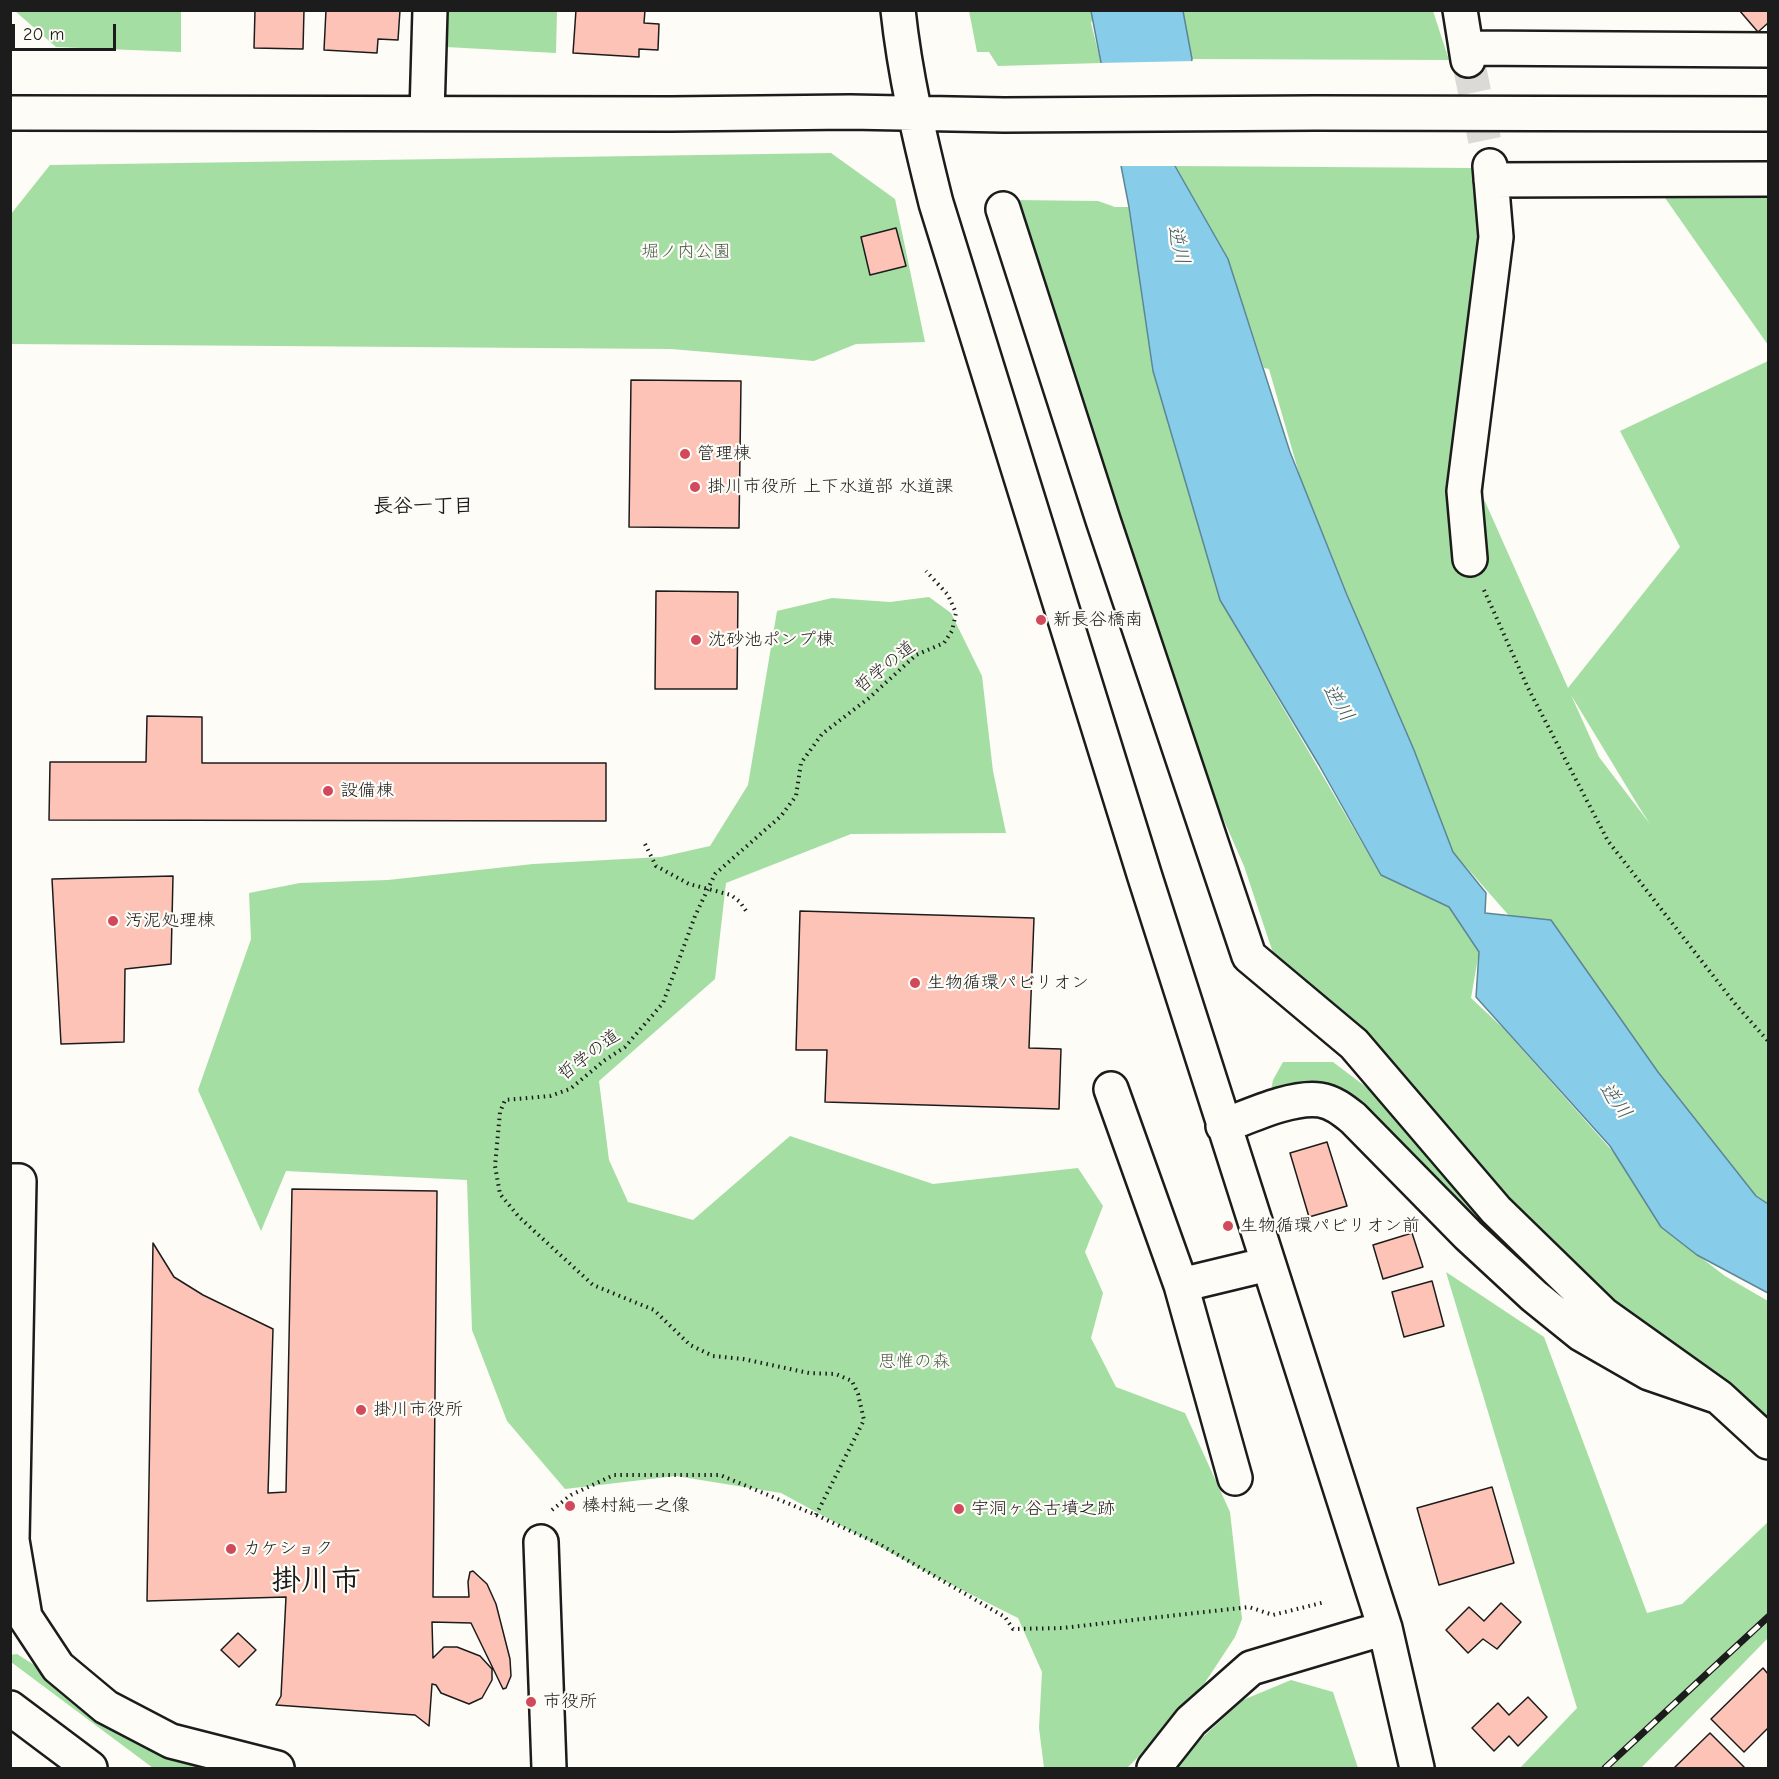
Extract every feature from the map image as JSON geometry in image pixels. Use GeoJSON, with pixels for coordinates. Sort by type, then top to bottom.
{"type":"FeatureCollection","features":[{"type":"Feature","properties":{"kind":"street"},"geometry":{"type":"LineString","coordinates":[[427,113],[430,10]]}},
{"type":"Feature","properties":{"kind":"street"},"geometry":{"type":"LineString","coordinates":[[898,10],[914,113],[939,214],[1223,1126],[1385,1628],[1417,1768]]}},
{"type":"Feature","properties":{"kind":"street"},"geometry":{"type":"LineString","coordinates":[[1460,10],[1467,54],[1768,50]]}},
{"type":"Feature","properties":{"kind":"street"},"geometry":{"type":"LineString","coordinates":[[10,113],[1768,114]]}},
{"type":"Feature","properties":{"kind":"street"},"geometry":{"type":"LineString","coordinates":[[1470,559],[1464,491],[1496,237],[1491,173],[1768,179]]}},
{"type":"Feature","properties":{"kind":"street"},"geometry":{"type":"LineString","coordinates":[[1004,209],[1103,520],[1249,956],[1354,1044],[1496,1210],[1604,1315],[1719,1397],[1768,1442]]}},
{"type":"Feature","properties":{"kind":"street"},"geometry":{"type":"LineString","coordinates":[[1111,1089],[1181,1285],[1235,1478]]}},
{"type":"Feature","properties":{"kind":"street"},"geometry":{"type":"LineString","coordinates":[[1223,1126],[1300,1099],[1321,1100],[1336,1105],[1353,1118],[1501,1266],[1581,1334],[1649,1373],[1719,1397]]}},
{"type":"Feature","properties":{"kind":"street"},"geometry":{"type":"LineString","coordinates":[[10,1181],[19,1181],[12,1540],[25,1617],[58,1667],[106,1707],[171,1742],[277,1768]]}},
{"type":"Feature","properties":{"kind":"street"},"geometry":{"type":"LineString","coordinates":[[1181,1285],[1268,1264]]}},
{"type":"Feature","properties":{"kind":"street"},"geometry":{"type":"LineString","coordinates":[[543,1529],[549,1768]]}},
{"type":"Feature","properties":{"kind":"street"},"geometry":{"type":"LineString","coordinates":[[1154,1768],[1191,1721],[1251,1668],[1385,1628]]}},
{"type":"Feature","properties":{"kind":"street"},"geometry":{"type":"LineString","coordinates":[[10,1708],[90,1768]]}},
{"type":"Feature","properties":{"kind":"path"},"geometry":{"type":"LineString","coordinates":[[1470,559],[1528,688],[1608,841],[1736,1005],[1768,1041]]}},
{"type":"Feature","properties":{"kind":"path","name":"哲学の道"},"geometry":{"type":"LineString","coordinates":[[816,1515],[864,1420],[858,1394],[852,1381],[836,1374],[809,1373],[743,1359],[713,1356],[690,1345],[654,1310],[593,1285],[519,1217],[500,1194],[495,1166],[500,1112],[505,1100],[550,1096],[570,1089],[605,1060],[625,1047],[663,1003],[695,916],[715,874],[781,816],[791,803],[796,796],[801,763],[822,734],[869,698],[916,655],[944,643],[952,631],[956,613],[948,595],[926,571]]}},
{"type":"Feature","properties":{"kind":"path"},"geometry":{"type":"LineString","coordinates":[[645,844],[656,866],[689,884],[731,895],[740,902],[748,914]]}},
{"type":"Feature","properties":{"kind":"path"},"geometry":{"type":"LineString","coordinates":[[543,1529],[571,1495],[614,1475],[720,1474],[881,1545],[1005,1617],[1013,1629],[1062,1628],[1249,1607],[1273,1615],[1325,1602]]}},
{"type":"Feature","properties":{"kind":"green space"},"geometry":{"type":"Polygon","coordinates":[[[15,11],[181,11],[181,52],[56,47],[15,11]]]}},
{"type":"Feature","properties":{"kind":"green space"},"geometry":{"type":"Polygon","coordinates":[[[446,11],[557,11],[556,53],[446,47],[446,11]]]}},
{"type":"Feature","properties":{"kind":"green space"},"geometry":{"type":"Polygon","coordinates":[[[969,11],[1092,11],[1091,23],[1101,63],[998,66],[989,52],[977,52],[969,11]]]}},
{"type":"Feature","properties":{"kind":"green space"},"geometry":{"type":"Polygon","coordinates":[[[1182,11],[1433,11],[1449,60],[1192,59],[1182,11]]]}},
{"type":"Feature","properties":{"kind":"green space","name":"堀ノ内公園"},"geometry":{"type":"Polygon","coordinates":[[[831,153],[895,199],[925,342],[856,344],[814,361],[671,349],[11,344],[11,214],[50,165],[831,153]]]}},
{"type":"Feature","properties":{"kind":"green space"},"geometry":{"type":"Polygon","coordinates":[[[1175,166],[1473,168],[1500,292],[1483,497],[1568,688],[1680,547],[1620,431],[1768,361],[1768,1205],[1756,1196],[1453,852],[1414,750],[1300,477],[1269,369],[1264,368],[1228,259],[1175,166]],[[1571,695],[1599,757],[1650,824],[1571,695]]]}},
{"type":"Feature","properties":{"kind":"green space"},"geometry":{"type":"Polygon","coordinates":[[[1663,195],[1768,196],[1768,345],[1663,195]]]}},
{"type":"Feature","properties":{"kind":"green space"},"geometry":{"type":"Polygon","coordinates":[[[1014,200],[1098,201],[1115,207],[1129,207],[1153,371],[1220,600],[1379,872],[1449,907],[1479,952],[1471,998],[1503,1028],[1615,1154],[1661,1227],[1725,1276],[1768,1301],[1768,1423],[1563,1263],[1283,973],[1272,950],[1244,866],[1146,643],[1014,200]]]}},
{"type":"Feature","properties":{"kind":"green space","name":"思惟の森"},"geometry":{"type":"Polygon","coordinates":[[[929,597],[951,613],[982,676],[993,771],[1006,833],[851,834],[726,883],[715,979],[599,1081],[609,1160],[628,1202],[693,1220],[790,1136],[933,1184],[1078,1168],[1103,1206],[1085,1252],[1103,1293],[1091,1338],[1116,1387],[1185,1413],[1230,1512],[1242,1619],[1235,1637],[1189,1707],[1127,1768],[1044,1768],[1039,1728],[1042,1672],[1018,1618],[932,1575],[781,1493],[676,1476],[565,1489],[507,1421],[472,1330],[467,1180],[286,1171],[261,1231],[198,1090],[251,939],[249,893],[300,883],[388,880],[533,864],[661,857],[710,846],[748,785],[777,611],[832,598],[890,602],[929,597]]]}},
{"type":"Feature","properties":{"kind":"green space"},"geometry":{"type":"Polygon","coordinates":[[[1283,1062],[1333,1062],[1378,1096],[1508,1254],[1377,1125],[1270,1096],[1273,1080],[1283,1062]]]}},
{"type":"Feature","properties":{"kind":"green space"},"geometry":{"type":"Polygon","coordinates":[[[1446,1272],[1544,1337],[1647,1613],[1682,1604],[1768,1522],[1768,1638],[1641,1768],[1520,1768],[1577,1708],[1446,1272]]]}},
{"type":"Feature","properties":{"kind":"green space"},"geometry":{"type":"Polygon","coordinates":[[[17,1654],[163,1747],[246,1768],[153,1768],[11,1662],[10,1655],[17,1654]]]}},
{"type":"Feature","properties":{"kind":"green space"},"geometry":{"type":"Polygon","coordinates":[[[1291,1680],[1333,1692],[1358,1768],[1171,1768],[1243,1700],[1291,1680]]]}},
{"type":"Feature","properties":{"kind":"water","name":"逆川"},"geometry":{"type":"Polygon","coordinates":[[[1091,11],[1183,11],[1192,59],[1175,166],[1228,259],[1290,452],[1347,595],[1414,750],[1453,852],[1486,893],[1485,913],[1551,920],[1658,1072],[1756,1196],[1768,1204],[1768,1293],[1697,1255],[1661,1227],[1610,1146],[1476,997],[1479,952],[1449,907],[1381,875],[1319,765],[1220,600],[1153,371],[1129,207],[1091,11]]]}},
{"type":"Feature","properties":{"kind":"pier"},"geometry":{"type":"Polygon","coordinates":[[[1195,61],[1179,166],[1118,166],[1098,63],[1195,61]]]}},
{"type":"Feature","properties":{"kind":"building"},"geometry":{"type":"Polygon","coordinates":[[[255,10],[304,10],[303,49],[254,48],[255,10]]]}},
{"type":"Feature","properties":{"kind":"building"},"geometry":{"type":"Polygon","coordinates":[[[326,10],[400,10],[398,40],[378,39],[377,53],[324,50],[326,10]]]}},
{"type":"Feature","properties":{"kind":"building"},"geometry":{"type":"Polygon","coordinates":[[[576,10],[645,10],[644,23],[659,24],[658,50],[639,49],[639,57],[573,53],[576,10]]]}},
{"type":"Feature","properties":{"kind":"building"},"geometry":{"type":"Polygon","coordinates":[[[1739,10],[1768,10],[1768,23],[1758,32],[1739,10]]]}},
{"type":"Feature","properties":{"kind":"building"},"geometry":{"type":"Polygon","coordinates":[[[896,228],[906,266],[870,275],[861,237],[896,228]]]}},
{"type":"Feature","properties":{"kind":"building","name":"管理棟"},"geometry":{"type":"Polygon","coordinates":[[[631,380],[741,381],[739,528],[629,527],[631,380]]]}},
{"type":"Feature","properties":{"kind":"building","name":"沈砂池ポンプ棟"},"geometry":{"type":"Polygon","coordinates":[[[656,591],[738,592],[737,689],[655,689],[656,591]]]}},
{"type":"Feature","properties":{"kind":"building","name":"設備棟"},"geometry":{"type":"Polygon","coordinates":[[[147,716],[202,717],[202,763],[606,763],[606,821],[49,820],[50,762],[146,762],[147,716]]]}},
{"type":"Feature","properties":{"kind":"building","name":"汚泥処理棟"},"geometry":{"type":"Polygon","coordinates":[[[173,876],[171,964],[125,969],[124,1042],[61,1044],[52,879],[173,876]]]}},
{"type":"Feature","properties":{"kind":"building","name":"生物循環パビリオン"},"geometry":{"type":"Polygon","coordinates":[[[800,911],[1034,918],[1029,1048],[1061,1049],[1059,1109],[825,1102],[827,1050],[796,1050],[800,911]]]}},
{"type":"Feature","properties":{"kind":"building"},"geometry":{"type":"Polygon","coordinates":[[[1327,1142],[1347,1206],[1309,1217],[1290,1153],[1327,1142]]]}},
{"type":"Feature","properties":{"kind":"building","name":"掛川市役所"},"geometry":{"type":"Polygon","coordinates":[[[292,1189],[437,1191],[433,1597],[469,1597],[468,1582],[470,1572],[473,1571],[487,1584],[496,1604],[510,1659],[511,1676],[506,1688],[503,1689],[471,1623],[432,1622],[433,1658],[444,1647],[457,1647],[480,1656],[492,1669],[492,1680],[482,1698],[469,1704],[441,1693],[436,1685],[432,1684],[429,1726],[415,1715],[276,1705],[281,1696],[286,1597],[147,1601],[153,1243],[174,1277],[203,1295],[273,1329],[268,1493],[286,1492],[292,1189]]]}},
{"type":"Feature","properties":{"kind":"building"},"geometry":{"type":"Polygon","coordinates":[[[1412,1233],[1423,1267],[1383,1279],[1373,1245],[1412,1233]]]}},
{"type":"Feature","properties":{"kind":"building"},"geometry":{"type":"Polygon","coordinates":[[[1432,1281],[1444,1326],[1404,1337],[1392,1292],[1432,1281]]]}},
{"type":"Feature","properties":{"kind":"building"},"geometry":{"type":"Polygon","coordinates":[[[1492,1487],[1514,1563],[1439,1585],[1417,1508],[1492,1487]]]}},
{"type":"Feature","properties":{"kind":"building"},"geometry":{"type":"Polygon","coordinates":[[[1501,1603],[1521,1622],[1497,1649],[1483,1639],[1468,1653],[1446,1630],[1469,1607],[1484,1621],[1501,1603]]]}},
{"type":"Feature","properties":{"kind":"building"},"geometry":{"type":"Polygon","coordinates":[[[238,1633],[256,1650],[239,1667],[221,1650],[238,1633]]]}},
{"type":"Feature","properties":{"kind":"building"},"geometry":{"type":"Polygon","coordinates":[[[1763,1668],[1768,1674],[1768,1728],[1744,1752],[1711,1719],[1763,1668]]]}},
{"type":"Feature","properties":{"kind":"building"},"geometry":{"type":"Polygon","coordinates":[[[1528,1697],[1547,1717],[1518,1746],[1509,1736],[1494,1751],[1472,1728],[1498,1703],[1509,1715],[1528,1697]]]}},
{"type":"Feature","properties":{"kind":"building"},"geometry":{"type":"Polygon","coordinates":[[[1710,1733],[1745,1768],[1674,1768],[1710,1733]]]}},
{"type":"Feature","properties":{"kind":"tunnel"},"geometry":{"type":"LineString","coordinates":[[1468,60],[1490,166]]}},
{"type":"Feature","properties":{"kind":"railway"},"geometry":{"type":"LineString","coordinates":[[1605,1768],[1768,1617]]}},
{"type":"Feature","properties":{"kind":"place","name":"管理棟"},"geometry":{"type":"Point","coordinates":[685,454]}},
{"type":"Feature","properties":{"kind":"place","name":"掛川市役所 上下水道部 水道課"},"geometry":{"type":"Point","coordinates":[695,487]}},
{"type":"Feature","properties":{"kind":"place","name":"新長谷橋南"},"geometry":{"type":"Point","coordinates":[1041,620]}},
{"type":"Feature","properties":{"kind":"place","name":"沈砂池ポンプ棟"},"geometry":{"type":"Point","coordinates":[696,640]}},
{"type":"Feature","properties":{"kind":"place","name":"設備棟"},"geometry":{"type":"Point","coordinates":[328,791]}},
{"type":"Feature","properties":{"kind":"place","name":"汚泥処理棟"},"geometry":{"type":"Point","coordinates":[113,921]}},
{"type":"Feature","properties":{"kind":"place","name":"生物循環パビリオン"},"geometry":{"type":"Point","coordinates":[915,983]}},
{"type":"Feature","properties":{"kind":"place","name":"生物循環パビリオン前"},"geometry":{"type":"Point","coordinates":[1228,1226]}},
{"type":"Feature","properties":{"kind":"place","name":"掛川市役所"},"geometry":{"type":"Point","coordinates":[361,1410]}},
{"type":"Feature","properties":{"kind":"place","name":"榛村純一之像"},"geometry":{"type":"Point","coordinates":[570,1506]}},
{"type":"Feature","properties":{"kind":"place","name":"宇洞ヶ谷古墳之跡"},"geometry":{"type":"Point","coordinates":[959,1509]}},
{"type":"Feature","properties":{"kind":"place","name":"カケショク"},"geometry":{"type":"Point","coordinates":[231,1549]}},
{"type":"Feature","properties":{"kind":"place","name":"市役所"},"geometry":{"type":"Point","coordinates":[531,1702]}},
{"type":"Feature","properties":{"kind":"district","name":"長谷一丁目"},"geometry":{"type":"Point","coordinates":[423,506]}},
{"type":"Feature","properties":{"kind":"district","name":"掛川市"},"geometry":{"type":"Point","coordinates":[316,1582]}}]}
